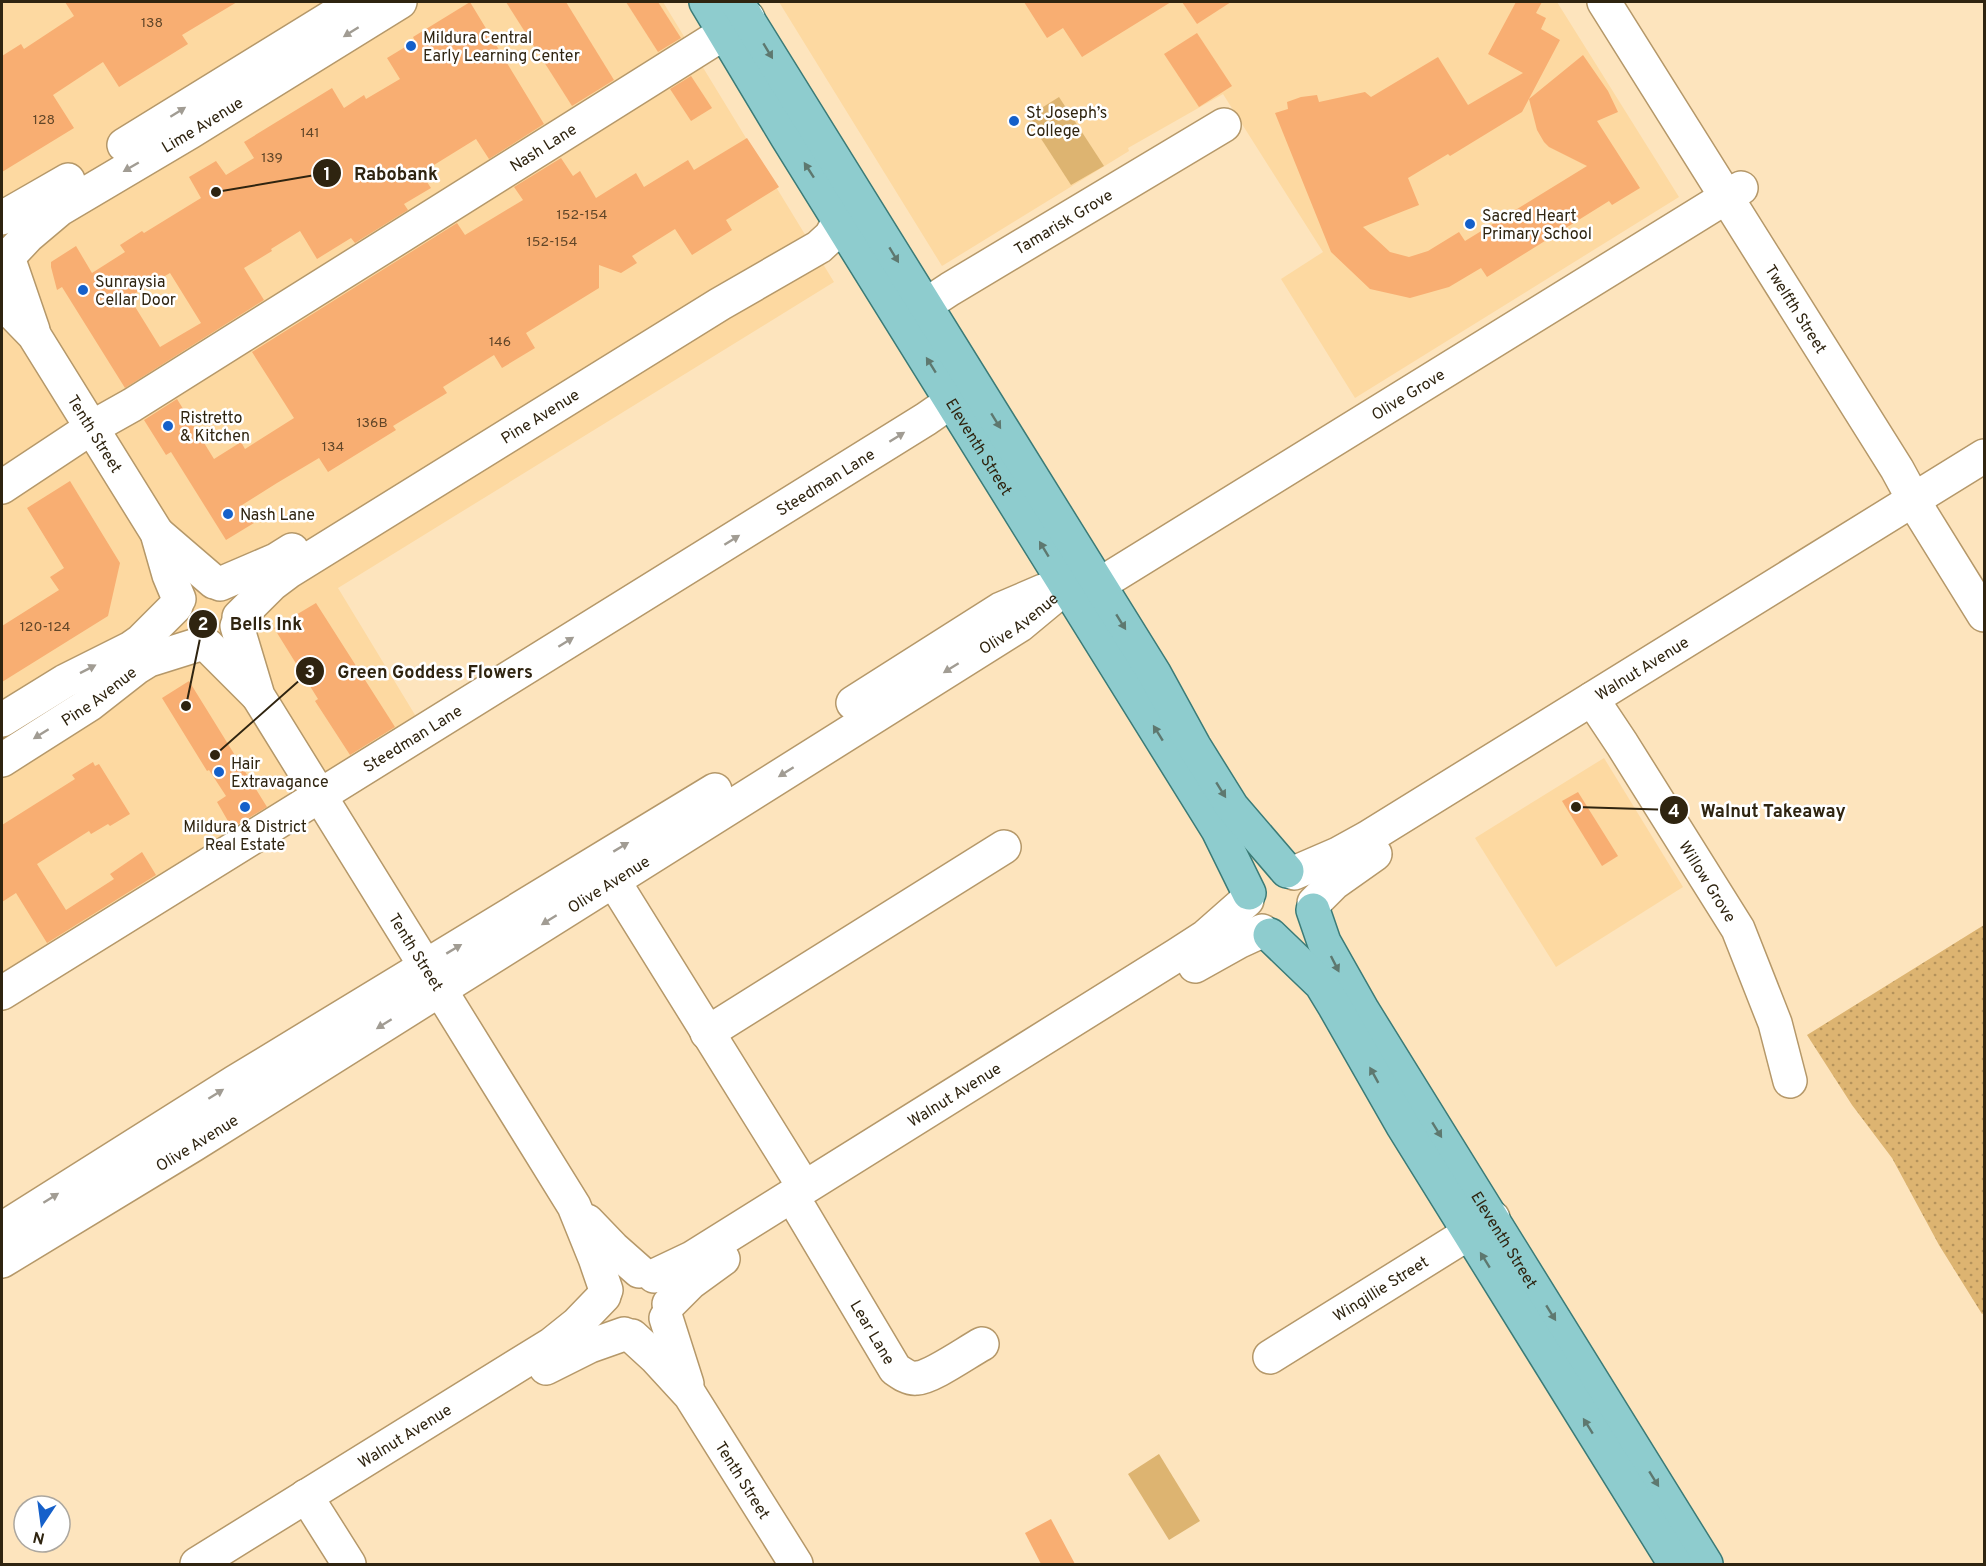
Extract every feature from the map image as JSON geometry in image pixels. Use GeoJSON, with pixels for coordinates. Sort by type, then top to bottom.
{"type":"FeatureCollection","features":[{"type":"Feature","properties":{"kind":"main road","name":"Eleventh Street"},"geometry":{"type":"LineString","coordinates":[[706,2],[737,17],[787,136],[852,212],[964,394],[1218,830],[1248,897]]}},
{"type":"Feature","properties":{"kind":"main road","name":"Eleventh Street"},"geometry":{"type":"LineString","coordinates":[[1080,590],[1154,673],[1194,746],[1232,807],[1291,872]]}},
{"type":"Feature","properties":{"kind":"main road"},"geometry":{"type":"LineString","coordinates":[[1291,872],[1308,885],[1314,906],[1309,920],[1302,929],[1292,935],[1281,937],[1266,933],[1251,918],[1248,897],[1260,878],[1268,873],[1291,872]]}},
{"type":"Feature","properties":{"kind":"main road","name":"Eleventh Street"},"geometry":{"type":"LineString","coordinates":[[1314,906],[1324,942],[1340,973],[1480,1226],[1674,1564]]}},
{"type":"Feature","properties":{"kind":"main road","name":"Eleventh Street"},"geometry":{"type":"LineString","coordinates":[[1266,933],[1321,984],[1403,1126],[1480,1226],[1706,1564]]}},
{"type":"Feature","properties":{"kind":"street","name":"Lime Avenue"},"geometry":{"type":"LineString","coordinates":[[2,218],[49,192],[356,2]]}},
{"type":"Feature","properties":{"kind":"street","name":"Lime Avenue"},"geometry":{"type":"LineString","coordinates":[[6,252],[60,209],[190,132],[400,2]]}},
{"type":"Feature","properties":{"kind":"street","name":"Twelfth Street"},"geometry":{"type":"LineString","coordinates":[[1604,2],[1886,422],[1984,615]]}},
{"type":"Feature","properties":{"kind":"street","name":"Twelfth Street"},"geometry":{"type":"LineString","coordinates":[[1625,2],[1734,193]]}},
{"type":"Feature","properties":{"kind":"street","name":"Nash Lane"},"geometry":{"type":"LineString","coordinates":[[2,487],[91,428],[132,405],[697,52],[737,17]]}},
{"type":"Feature","properties":{"kind":"street","name":"Tamarisk Grove"},"geometry":{"type":"LineString","coordinates":[[913,313],[1224,125]]}},
{"type":"Feature","properties":{"kind":"street","name":"Olive Grove"},"geometry":{"type":"LineString","coordinates":[[1080,590],[1734,193]]}},
{"type":"Feature","properties":{"kind":"street","name":"Pine Avenue"},"geometry":{"type":"LineString","coordinates":[[218,583],[276,560],[807,229],[852,212]]}},
{"type":"Feature","properties":{"kind":"street","name":"Pine Avenue"},"geometry":{"type":"LineString","coordinates":[[238,621],[272,584],[288,572],[720,304],[819,247],[852,212]]}},
{"type":"Feature","properties":{"kind":"street","name":"Tenth Street"},"geometry":{"type":"LineString","coordinates":[[6,252],[34,335]]}},
{"type":"Feature","properties":{"kind":"street","name":"Tenth Street"},"geometry":{"type":"LineString","coordinates":[[2,302],[34,335],[157,533],[178,602]]}},
{"type":"Feature","properties":{"kind":"street","name":"Steedman Lane"},"geometry":{"type":"LineString","coordinates":[[2,993],[964,394]]}},
{"type":"Feature","properties":{"kind":"street","name":"Walnut Avenue"},"geometry":{"type":"LineString","coordinates":[[1291,872],[1322,862],[1367,838],[1597,706],[1927,502],[1984,456]]}},
{"type":"Feature","properties":{"kind":"street","name":"Walnut Avenue"},"geometry":{"type":"LineString","coordinates":[[1927,502],[1984,478]]}},
{"type":"Feature","properties":{"kind":"street","name":"Twelfth Street"},"geometry":{"type":"LineString","coordinates":[[1927,502],[1984,574]]}},
{"type":"Feature","properties":{"kind":"street","name":"Tenth Street"},"geometry":{"type":"LineString","coordinates":[[157,533],[218,583]]}},
{"type":"Feature","properties":{"kind":"street"},"geometry":{"type":"LineString","coordinates":[[204,582],[218,583],[236,597],[238,621],[225,640],[203,645],[191,641],[178,625],[178,602],[185,591],[194,585],[204,582]]}},
{"type":"Feature","properties":{"kind":"street","name":"Olive Avenue"},"geometry":{"type":"LineString","coordinates":[[2,1229],[235,1082],[614,880],[1020,625],[1080,590]]}},
{"type":"Feature","properties":{"kind":"street","name":"Olive Avenue"},"geometry":{"type":"LineString","coordinates":[[2,1261],[193,1145],[432,978],[703,797],[1001,609],[1035,593],[1080,590]]}},
{"type":"Feature","properties":{"kind":"street","name":"Pine Avenue"},"geometry":{"type":"LineString","coordinates":[[2,720],[80,672],[131,648],[141,641],[178,602]]}},
{"type":"Feature","properties":{"kind":"street","name":"Tenth Street"},"geometry":{"type":"LineString","coordinates":[[238,621],[258,696]]}},
{"type":"Feature","properties":{"kind":"street","name":"Tenth Street"},"geometry":{"type":"LineString","coordinates":[[203,645],[258,696],[320,795],[574,1206],[596,1258],[605,1293]]}},
{"type":"Feature","properties":{"kind":"street","name":"Pine Avenue"},"geometry":{"type":"LineString","coordinates":[[2,760],[90,704],[148,660],[203,645]]}},
{"type":"Feature","properties":{"kind":"street","name":"Walnut Avenue"},"geometry":{"type":"LineString","coordinates":[[1314,906],[1334,883],[1357,866],[1597,706]]}},
{"type":"Feature","properties":{"kind":"street","name":"Willow Grove"},"geometry":{"type":"LineString","coordinates":[[1597,706],[1738,929],[1776,1023],[1790,1081]]}},
{"type":"Feature","properties":{"kind":"street"},"geometry":{"type":"LineString","coordinates":[[707,1033],[1004,847]]}},
{"type":"Feature","properties":{"kind":"street"},"geometry":{"type":"LineString","coordinates":[[614,880],[707,1033],[802,1199]]}},
{"type":"Feature","properties":{"kind":"street","name":"Walnut Avenue"},"geometry":{"type":"LineString","coordinates":[[667,1311],[711,1267],[802,1199],[1186,949],[1225,922],[1248,897]]}},
{"type":"Feature","properties":{"kind":"street","name":"Walnut Avenue"},"geometry":{"type":"LineString","coordinates":[[646,1273],[692,1258],[802,1199],[1211,956],[1266,933]]}},
{"type":"Feature","properties":{"kind":"street","name":"Lear Lane"},"geometry":{"type":"LineString","coordinates":[[802,1199],[896,1369],[904,1375],[916,1378],[927,1375],[982,1344]]}},
{"type":"Feature","properties":{"kind":"street","name":"Tenth Street"},"geometry":{"type":"LineString","coordinates":[[574,1206],[613,1248],[646,1273]]}},
{"type":"Feature","properties":{"kind":"street","name":"Wingillie Street"},"geometry":{"type":"LineString","coordinates":[[1270,1357],[1480,1226]]}},
{"type":"Feature","properties":{"kind":"street"},"geometry":{"type":"LineString","coordinates":[[629,1271],[646,1273],[665,1288],[667,1311],[660,1326],[652,1332],[642,1336],[628,1335],[616,1330],[605,1315],[605,1293],[619,1275],[629,1271]]}},
{"type":"Feature","properties":{"kind":"street","name":"Walnut Avenue"},"geometry":{"type":"LineString","coordinates":[[231,1564],[311,1504],[552,1344],[577,1324],[605,1293]]}},
{"type":"Feature","properties":{"kind":"street","name":"Tenth Street"},"geometry":{"type":"LineString","coordinates":[[667,1311],[690,1395]]}},
{"type":"Feature","properties":{"kind":"street","name":"Tenth Street"},"geometry":{"type":"LineString","coordinates":[[628,1335],[656,1358],[690,1395],[796,1564]]}},
{"type":"Feature","properties":{"kind":"street","name":"Walnut Avenue"},"geometry":{"type":"LineString","coordinates":[[197,1564],[311,1504],[559,1361],[590,1346],[628,1335]]}},
{"type":"Feature","properties":{"kind":"street"},"geometry":{"type":"LineString","coordinates":[[311,1504],[350,1564]]}},
{"type":"Feature","properties":{"kind":"shaded area"},"geometry":{"type":"Polygon","coordinates":[[[2,2],[663,2],[834,282],[338,588],[429,738],[2,1003],[2,2]]]}},
{"type":"Feature","properties":{"kind":"shaded area","name":"Sacred Heart Primary School"},"geometry":{"type":"Polygon","coordinates":[[[779,2],[1557,2],[1679,197],[1355,398],[1281,279],[1323,252],[1223,94],[1128,148],[1129,151],[942,266],[779,2]]]}},
{"type":"Feature","properties":{"kind":"shaded area"},"geometry":{"type":"Polygon","coordinates":[[[1059,97],[1104,166],[1071,185],[1027,117],[1059,97]]]}},
{"type":"Feature","properties":{"kind":"shaded area"},"geometry":{"type":"Polygon","coordinates":[[[1604,758],[1683,887],[1556,967],[1475,838],[1604,758]]]}},
{"type":"Feature","properties":{"kind":"shaded area"},"geometry":{"type":"Polygon","coordinates":[[[1984,925],[1984,1313],[1982,1314],[1939,1245],[1892,1158],[1852,1105],[1807,1035],[1984,925]]]}},
{"type":"Feature","properties":{"kind":"shaded area"},"geometry":{"type":"Polygon","coordinates":[[[1159,1454],[1200,1521],[1169,1540],[1128,1474],[1159,1454]]]}},
{"type":"Feature","properties":{"kind":"building"},"geometry":{"type":"Polygon","coordinates":[[[65,2],[237,2],[182,35],[188,44],[119,87],[103,62],[53,95],[74,128],[2,172],[2,56],[21,44],[24,49],[74,16],[65,2]]]}},
{"type":"Feature","properties":{"kind":"building"},"geometry":{"type":"Polygon","coordinates":[[[470,2],[544,124],[489,159],[476,139],[421,173],[431,188],[404,204],[408,210],[355,243],[351,238],[317,259],[300,231],[271,249],[272,251],[244,268],[264,300],[125,388],[62,287],[57,290],[51,262],[76,246],[92,273],[125,252],[120,245],[201,198],[189,177],[216,161],[226,175],[254,158],[244,142],[332,88],[344,108],[364,95],[366,99],[400,79],[387,58],[415,41],[413,37],[470,2]],[[170,273],[129,297],[160,347],[201,323],[170,273]]]}},
{"type":"Feature","properties":{"kind":"building"},"geometry":{"type":"Polygon","coordinates":[[[506,2],[566,2],[614,80],[572,106],[506,2]]]}},
{"type":"Feature","properties":{"kind":"building"},"geometry":{"type":"Polygon","coordinates":[[[626,2],[658,2],[681,38],[658,52],[626,2]]]}},
{"type":"Feature","properties":{"kind":"building"},"geometry":{"type":"Polygon","coordinates":[[[1024,2],[1171,2],[1082,57],[1063,28],[1047,38],[1024,2]]]}},
{"type":"Feature","properties":{"kind":"building"},"geometry":{"type":"Polygon","coordinates":[[[1182,2],[1231,2],[1197,24],[1182,2]]]}},
{"type":"Feature","properties":{"kind":"building"},"geometry":{"type":"Polygon","coordinates":[[[1516,2],[1542,2],[1536,13],[1546,18],[1541,29],[1560,40],[1522,112],[1450,156],[1448,154],[1408,178],[1419,205],[1363,227],[1390,252],[1409,257],[1428,251],[1459,232],[1465,241],[1587,166],[1549,147],[1544,142],[1537,130],[1529,99],[1583,55],[1608,91],[1618,112],[1597,121],[1640,188],[1612,205],[1609,201],[1487,277],[1481,268],[1449,287],[1410,298],[1370,289],[1331,252],[1275,113],[1288,109],[1287,102],[1301,97],[1317,95],[1319,102],[1365,92],[1371,97],[1438,57],[1468,105],[1523,73],[1488,54],[1516,2]]]}},
{"type":"Feature","properties":{"kind":"building"},"geometry":{"type":"Polygon","coordinates":[[[1197,33],[1232,86],[1199,107],[1164,54],[1197,33]]]}},
{"type":"Feature","properties":{"kind":"building"},"geometry":{"type":"Polygon","coordinates":[[[691,76],[712,108],[691,121],[670,89],[691,76]]]}},
{"type":"Feature","properties":{"kind":"building"},"geometry":{"type":"Polygon","coordinates":[[[747,138],[779,187],[726,220],[732,230],[692,255],[675,229],[632,256],[637,263],[621,273],[599,265],[599,288],[526,333],[535,348],[502,368],[494,355],[443,387],[447,393],[393,426],[396,430],[328,472],[319,458],[277,483],[242,505],[254,523],[226,540],[171,452],[166,455],[144,420],[177,399],[214,459],[241,442],[245,449],[294,418],[252,352],[457,223],[465,235],[523,200],[514,187],[561,158],[573,176],[580,171],[596,198],[636,173],[644,187],[688,160],[694,170],[747,138]]]}},
{"type":"Feature","properties":{"kind":"building"},"geometry":{"type":"Polygon","coordinates":[[[70,481],[120,563],[108,616],[2,682],[2,626],[59,590],[50,577],[64,568],[27,508],[70,481]]]}},
{"type":"Feature","properties":{"kind":"building"},"geometry":{"type":"Polygon","coordinates":[[[316,603],[395,727],[350,755],[315,701],[318,699],[274,628],[316,603]]]}},
{"type":"Feature","properties":{"kind":"building"},"geometry":{"type":"Polygon","coordinates":[[[189,681],[267,807],[232,828],[217,802],[226,796],[209,770],[207,771],[162,698],[189,681]]]}},
{"type":"Feature","properties":{"kind":"building"},"geometry":{"type":"Polygon","coordinates":[[[93,762],[95,766],[99,764],[130,814],[91,834],[89,831],[37,864],[66,910],[114,879],[110,874],[142,852],[156,875],[47,943],[16,893],[2,902],[2,825],[75,779],[72,775],[93,762]]]}},
{"type":"Feature","properties":{"kind":"building"},"geometry":{"type":"Polygon","coordinates":[[[1578,792],[1618,856],[1602,866],[1562,801],[1578,792]]]}},
{"type":"Feature","properties":{"kind":"building"},"geometry":{"type":"Polygon","coordinates":[[[1051,1519],[1075,1564],[1041,1564],[1025,1533],[1051,1519]]]}},
{"type":"Feature","properties":{"kind":"place","name":"Mildura Central Early Learning Center"},"geometry":{"type":"Point","coordinates":[411,46]}},
{"type":"Feature","properties":{"kind":"place","name":"St Joseph’s College"},"geometry":{"type":"Point","coordinates":[1014,121]}},
{"type":"Feature","properties":{"kind":"place","name":"Rabobank"},"geometry":{"type":"Point","coordinates":[216,192]}},
{"type":"Feature","properties":{"kind":"place","name":"Sacred Heart Primary School"},"geometry":{"type":"Point","coordinates":[1470,224]}},
{"type":"Feature","properties":{"kind":"place","name":"Sunraysia Cellar Door"},"geometry":{"type":"Point","coordinates":[83,290]}},
{"type":"Feature","properties":{"kind":"place","name":"Ristretto & Kitchen"},"geometry":{"type":"Point","coordinates":[168,426]}},
{"type":"Feature","properties":{"kind":"place","name":"Nash Lane"},"geometry":{"type":"Point","coordinates":[228,514]}},
{"type":"Feature","properties":{"kind":"place","name":"Bells Ink"},"geometry":{"type":"Point","coordinates":[186,706]}},
{"type":"Feature","properties":{"kind":"place","name":"Green Goddess Flowers"},"geometry":{"type":"Point","coordinates":[215,755]}},
{"type":"Feature","properties":{"kind":"place","name":"Hair Extravagance"},"geometry":{"type":"Point","coordinates":[219,772]}},
{"type":"Feature","properties":{"kind":"place","name":"Mildura & District Real Estate"},"geometry":{"type":"Point","coordinates":[245,807]}},
{"type":"Feature","properties":{"kind":"place","name":"Walnut Takeaway"},"geometry":{"type":"Point","coordinates":[1576,807]}}]}
